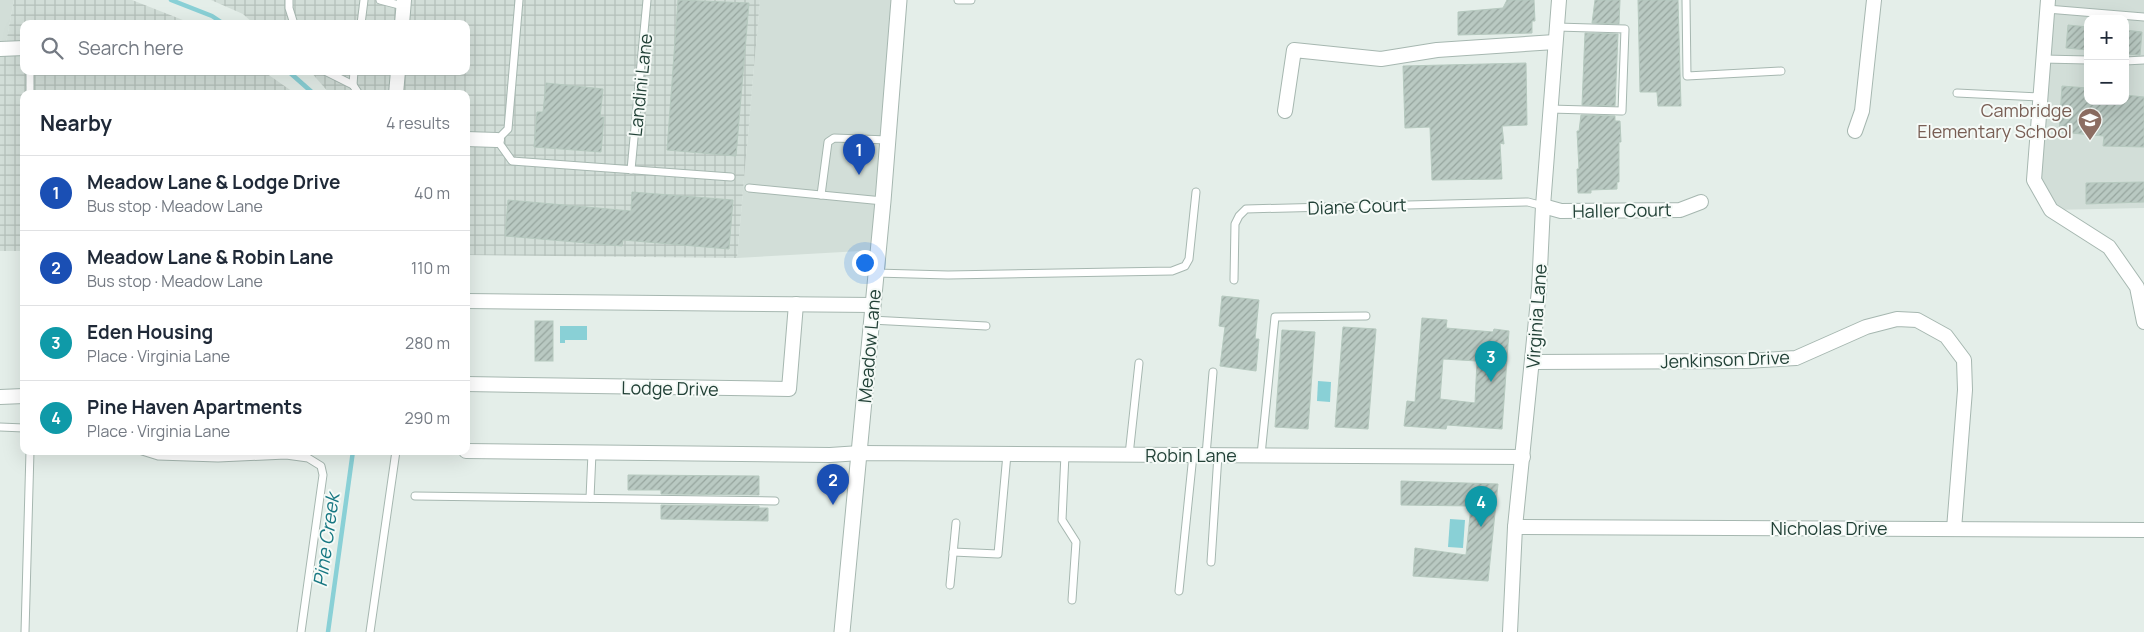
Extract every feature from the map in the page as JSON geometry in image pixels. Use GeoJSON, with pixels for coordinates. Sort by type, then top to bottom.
{"type":"FeatureCollection","features":[{"type":"Feature","properties":{"kind":"street","name":"Meadow Lane"},"geometry":{"type":"LineString","coordinates":[[842,632],[883,201],[899,0]]}},
{"type":"Feature","properties":{"kind":"street","name":"Virginia Lane"},"geometry":{"type":"LineString","coordinates":[[1510,632],[1515,526],[1533,362],[1559,0]]}},
{"type":"Feature","properties":{"kind":"street"},"geometry":{"type":"LineString","coordinates":[[1855,131],[1862,111],[1874,0]]}},
{"type":"Feature","properties":{"kind":"street"},"geometry":{"type":"LineString","coordinates":[[402,20],[403,3]]}},
{"type":"Feature","properties":{"kind":"street"},"geometry":{"type":"LineString","coordinates":[[2048,5],[2034,180],[2051,210],[2109,247],[2137,287],[2144,322]]}},
{"type":"Feature","properties":{"kind":"street"},"geometry":{"type":"LineString","coordinates":[[1285,111],[1294,50],[1381,59],[1437,50],[1556,42]]}},
{"type":"Feature","properties":{"kind":"street"},"geometry":{"type":"LineString","coordinates":[[0,49],[20,48]]}},
{"type":"Feature","properties":{"kind":"street"},"geometry":{"type":"LineString","coordinates":[[396,90],[398,75]]}},
{"type":"Feature","properties":{"kind":"street"},"geometry":{"type":"LineString","coordinates":[[470,139],[497,140]]}},
{"type":"Feature","properties":{"kind":"street","name":"Haller Court"},"geometry":{"type":"LineString","coordinates":[[1543,206],[1562,211],[1680,210],[1701,202]]}},
{"type":"Feature","properties":{"kind":"street"},"geometry":{"type":"LineString","coordinates":[[470,301],[796,304],[872,312]]}},
{"type":"Feature","properties":{"kind":"street","name":"Lodge Drive"},"geometry":{"type":"LineString","coordinates":[[470,384],[789,389],[796,304]]}},
{"type":"Feature","properties":{"kind":"street","name":"Jenkinson Drive"},"geometry":{"type":"LineString","coordinates":[[1533,362],[1746,361],[1796,358],[1866,327],[1897,319],[1917,320],[1946,336],[1964,360],[1965,390],[1954,529]]}},
{"type":"Feature","properties":{"kind":"street"},"geometry":{"type":"LineString","coordinates":[[0,397],[20,396]]}},
{"type":"Feature","properties":{"kind":"street","name":"Robin Lane"},"geometry":{"type":"LineString","coordinates":[[470,451],[830,455],[860,453],[1523,457]]}},
{"type":"Feature","properties":{"kind":"street","name":"Nicholas Drive"},"geometry":{"type":"LineString","coordinates":[[1515,526],[2144,530]]}},
{"type":"Feature","properties":{"kind":"lane"},"geometry":{"type":"LineString","coordinates":[[289,0],[293,20]]}},
{"type":"Feature","properties":{"kind":"lane"},"geometry":{"type":"LineString","coordinates":[[362,20],[364,0]]}},
{"type":"Feature","properties":{"kind":"lane"},"geometry":{"type":"LineString","coordinates":[[380,0],[403,3]]}},
{"type":"Feature","properties":{"kind":"lane"},"geometry":{"type":"LineString","coordinates":[[519,0],[508,129],[497,140],[512,161],[731,177]]}},
{"type":"Feature","properties":{"kind":"lane","name":"Landini Lane"},"geometry":{"type":"LineString","coordinates":[[631,170],[647,0]]}},
{"type":"Feature","properties":{"kind":"lane"},"geometry":{"type":"LineString","coordinates":[[958,0],[971,0]]}},
{"type":"Feature","properties":{"kind":"lane"},"geometry":{"type":"LineString","coordinates":[[1686,0],[1687,76],[1781,70]]}},
{"type":"Feature","properties":{"kind":"lane"},"geometry":{"type":"LineString","coordinates":[[2048,5],[2144,17]]}},
{"type":"Feature","properties":{"kind":"lane"},"geometry":{"type":"LineString","coordinates":[[1550,109],[1622,111],[1625,29],[1557,27]]}},
{"type":"Feature","properties":{"kind":"lane"},"geometry":{"type":"LineString","coordinates":[[2043,59],[2084,60]]}},
{"type":"Feature","properties":{"kind":"lane"},"geometry":{"type":"LineString","coordinates":[[2129,61],[2144,60]]}},
{"type":"Feature","properties":{"kind":"lane"},"geometry":{"type":"LineString","coordinates":[[30,75],[30,90]]}},
{"type":"Feature","properties":{"kind":"lane"},"geometry":{"type":"LineString","coordinates":[[333,75],[353,85],[356,90]]}},
{"type":"Feature","properties":{"kind":"lane"},"geometry":{"type":"LineString","coordinates":[[353,85],[354,75]]}},
{"type":"Feature","properties":{"kind":"lane"},"geometry":{"type":"LineString","coordinates":[[1957,93],[2040,97]]}},
{"type":"Feature","properties":{"kind":"lane"},"geometry":{"type":"LineString","coordinates":[[821,195],[828,142],[834,138],[888,140]]}},
{"type":"Feature","properties":{"kind":"lane"},"geometry":{"type":"LineString","coordinates":[[748,188],[883,201]]}},
{"type":"Feature","properties":{"kind":"lane"},"geometry":{"type":"LineString","coordinates":[[875,273],[948,275],[1172,270],[1185,266],[1189,259],[1196,192]]}},
{"type":"Feature","properties":{"kind":"lane","name":"Diane Court"},"geometry":{"type":"LineString","coordinates":[[1234,280],[1235,224],[1239,216],[1246,209],[1528,202],[1543,206]]}},
{"type":"Feature","properties":{"kind":"lane"},"geometry":{"type":"LineString","coordinates":[[872,312],[986,326]]}},
{"type":"Feature","properties":{"kind":"lane"},"geometry":{"type":"LineString","coordinates":[[1260,456],[1274,316],[1366,316]]}},
{"type":"Feature","properties":{"kind":"lane"},"geometry":{"type":"LineString","coordinates":[[1129,455],[1139,362]]}},
{"type":"Feature","properties":{"kind":"lane"},"geometry":{"type":"LineString","coordinates":[[1179,591],[1206,455],[1213,372]]}},
{"type":"Feature","properties":{"kind":"lane"},"geometry":{"type":"LineString","coordinates":[[0,427],[20,428]]}},
{"type":"Feature","properties":{"kind":"lane"},"geometry":{"type":"LineString","coordinates":[[590,498],[592,452]]}},
{"type":"Feature","properties":{"kind":"lane"},"geometry":{"type":"LineString","coordinates":[[953,552],[998,554],[1006,454]]}},
{"type":"Feature","properties":{"kind":"lane"},"geometry":{"type":"LineString","coordinates":[[1066,454],[1062,520],[1076,542],[1072,600]]}},
{"type":"Feature","properties":{"kind":"lane"},"geometry":{"type":"LineString","coordinates":[[25,632],[30,455]]}},
{"type":"Feature","properties":{"kind":"lane"},"geometry":{"type":"LineString","coordinates":[[155,455],[218,458],[286,455],[308,458],[321,466],[323,475],[301,632]]}},
{"type":"Feature","properties":{"kind":"lane"},"geometry":{"type":"LineString","coordinates":[[370,632],[395,455]]}},
{"type":"Feature","properties":{"kind":"lane"},"geometry":{"type":"LineString","coordinates":[[1206,455],[1210,562]]}},
{"type":"Feature","properties":{"kind":"lane"},"geometry":{"type":"LineString","coordinates":[[415,496],[776,501]]}},
{"type":"Feature","properties":{"kind":"lane"},"geometry":{"type":"LineString","coordinates":[[950,586],[956,522]]}},
{"type":"Feature","properties":{"kind":"shaded area"},"geometry":{"type":"Polygon","coordinates":[[[0,0],[14,0],[5,49],[0,49],[0,0]]]}},
{"type":"Feature","properties":{"kind":"shaded area"},"geometry":{"type":"Polygon","coordinates":[[[14,0],[132,0],[183,20],[20,20],[20,75],[269,75],[290,90],[20,90],[20,251],[0,251],[0,49],[5,48],[14,0]]]}},
{"type":"Feature","properties":{"kind":"shaded area"},"geometry":{"type":"Polygon","coordinates":[[[211,0],[760,0],[737,258],[470,255],[470,90],[327,90],[313,75],[470,75],[470,20],[250,20],[243,14],[211,0]]]}},
{"type":"Feature","properties":{"kind":"shaded area"},"geometry":{"type":"Polygon","coordinates":[[[760,0],[899,0],[878,250],[737,258],[760,0]]]}},
{"type":"Feature","properties":{"kind":"shaded area","name":"Cambridge Elementary School"},"geometry":{"type":"Polygon","coordinates":[[[2048,0],[2144,0],[2144,208],[2051,210],[2034,180],[2048,0]]]}},
{"type":"Feature","properties":{"kind":"water"},"geometry":{"type":"Polygon","coordinates":[[[560,326],[587,326],[587,340],[565,340],[565,343],[560,343],[560,326]]]}},
{"type":"Feature","properties":{"kind":"water"},"geometry":{"type":"Polygon","coordinates":[[[1318,381],[1331,382],[1330,402],[1317,401],[1318,381]]]}},
{"type":"Feature","properties":{"kind":"water"},"geometry":{"type":"Polygon","coordinates":[[[1450,519],[1465,520],[1463,548],[1448,547],[1450,519]]]}},
{"type":"Feature","properties":{"kind":"building"},"geometry":{"type":"Polygon","coordinates":[[[678,0],[749,3],[736,156],[667,150],[678,0]]]}},
{"type":"Feature","properties":{"kind":"building"},"geometry":{"type":"Polygon","coordinates":[[[1507,0],[1534,0],[1535,21],[1532,21],[1532,33],[1458,35],[1458,12],[1503,8],[1507,0]]]}},
{"type":"Feature","properties":{"kind":"building"},"geometry":{"type":"Polygon","coordinates":[[[1595,0],[1620,0],[1619,24],[1592,23],[1595,0]]]}},
{"type":"Feature","properties":{"kind":"building"},"geometry":{"type":"Polygon","coordinates":[[[1638,0],[1678,0],[1681,106],[1658,106],[1657,92],[1640,92],[1638,0]]]}},
{"type":"Feature","properties":{"kind":"building"},"geometry":{"type":"Polygon","coordinates":[[[2068,25],[2084,27],[2084,50],[2066,48],[2068,25]]]}},
{"type":"Feature","properties":{"kind":"building"},"geometry":{"type":"Polygon","coordinates":[[[2129,30],[2142,32],[2140,55],[2129,54],[2129,30]]]}},
{"type":"Feature","properties":{"kind":"building"},"geometry":{"type":"Polygon","coordinates":[[[1585,33],[1618,34],[1615,106],[1582,105],[1585,33]]]}},
{"type":"Feature","properties":{"kind":"building"},"geometry":{"type":"Polygon","coordinates":[[[1526,63],[1527,125],[1502,126],[1504,144],[1500,143],[1502,179],[1432,180],[1430,127],[1405,128],[1403,66],[1526,63]]]}},
{"type":"Feature","properties":{"kind":"building"},"geometry":{"type":"Polygon","coordinates":[[[546,83],[603,89],[600,117],[604,117],[601,152],[534,147],[537,112],[543,112],[546,83]]]}},
{"type":"Feature","properties":{"kind":"building"},"geometry":{"type":"Polygon","coordinates":[[[2062,86],[2084,88],[2084,105],[2129,105],[2129,95],[2144,97],[2144,147],[2103,146],[2104,136],[2059,132],[2062,86]]]}},
{"type":"Feature","properties":{"kind":"building"},"geometry":{"type":"Polygon","coordinates":[[[1581,115],[1615,116],[1615,121],[1620,121],[1621,142],[1619,142],[1619,182],[1617,182],[1617,189],[1591,190],[1591,193],[1578,193],[1577,131],[1579,131],[1581,115]]]}},
{"type":"Feature","properties":{"kind":"building"},"geometry":{"type":"Polygon","coordinates":[[[2144,182],[2144,202],[2086,204],[2086,183],[2144,182]]]}},
{"type":"Feature","properties":{"kind":"building"},"geometry":{"type":"Polygon","coordinates":[[[632,192],[733,200],[729,249],[623,240],[622,246],[505,236],[508,200],[631,211],[632,192]]]}},
{"type":"Feature","properties":{"kind":"building"},"geometry":{"type":"Polygon","coordinates":[[[1222,296],[1259,300],[1255,339],[1259,339],[1256,371],[1220,366],[1225,327],[1219,326],[1222,296]]]}},
{"type":"Feature","properties":{"kind":"building"},"geometry":{"type":"Polygon","coordinates":[[[1422,318],[1447,320],[1446,328],[1493,332],[1494,329],[1509,331],[1502,429],[1447,425],[1446,429],[1404,426],[1407,401],[1415,402],[1422,318]],[[1443,359],[1440,399],[1475,403],[1477,361],[1443,359]]]}},
{"type":"Feature","properties":{"kind":"building"},"geometry":{"type":"Polygon","coordinates":[[[535,321],[553,321],[553,361],[535,361],[535,321]]]}},
{"type":"Feature","properties":{"kind":"building"},"geometry":{"type":"Polygon","coordinates":[[[1343,327],[1376,329],[1368,429],[1335,427],[1343,327]]]}},
{"type":"Feature","properties":{"kind":"building"},"geometry":{"type":"Polygon","coordinates":[[[1282,330],[1315,332],[1308,429],[1275,427],[1282,330]]]}},
{"type":"Feature","properties":{"kind":"building"},"geometry":{"type":"Polygon","coordinates":[[[628,475],[759,476],[759,495],[661,494],[661,490],[628,490],[628,475]]]}},
{"type":"Feature","properties":{"kind":"building"},"geometry":{"type":"Polygon","coordinates":[[[1401,481],[1498,484],[1488,581],[1413,576],[1415,548],[1466,555],[1471,506],[1401,505],[1401,481]]]}},
{"type":"Feature","properties":{"kind":"building"},"geometry":{"type":"Polygon","coordinates":[[[661,505],[759,506],[759,508],[768,508],[768,521],[661,519],[661,505]]]}},
{"type":"Feature","properties":{"kind":"waterway","name":"Pine Creek"},"geometry":{"type":"LineString","coordinates":[[171,0],[218,20]]}},
{"type":"Feature","properties":{"kind":"waterway","name":"Pine Creek"},"geometry":{"type":"LineString","coordinates":[[293,75],[309,90]]}},
{"type":"Feature","properties":{"kind":"waterway","name":"Pine Creek"},"geometry":{"type":"LineString","coordinates":[[328,632],[352,455]]}},
{"type":"Feature","properties":{"kind":"place","name":"Cambridge Elementary School"},"geometry":{"type":"Point","coordinates":[2090,141]}},
{"type":"Feature","properties":{"kind":"place","name":"Meadow Lane & Lodge Drive"},"geometry":{"type":"Point","coordinates":[859,175]}},
{"type":"Feature","properties":{"kind":"place","name":"Eden Housing"},"geometry":{"type":"Point","coordinates":[1491,382]}},
{"type":"Feature","properties":{"kind":"place","name":"Meadow Lane & Robin Lane"},"geometry":{"type":"Point","coordinates":[833,505]}},
{"type":"Feature","properties":{"kind":"place","name":"Pine Haven Apartments"},"geometry":{"type":"Point","coordinates":[1481,527]}}]}
